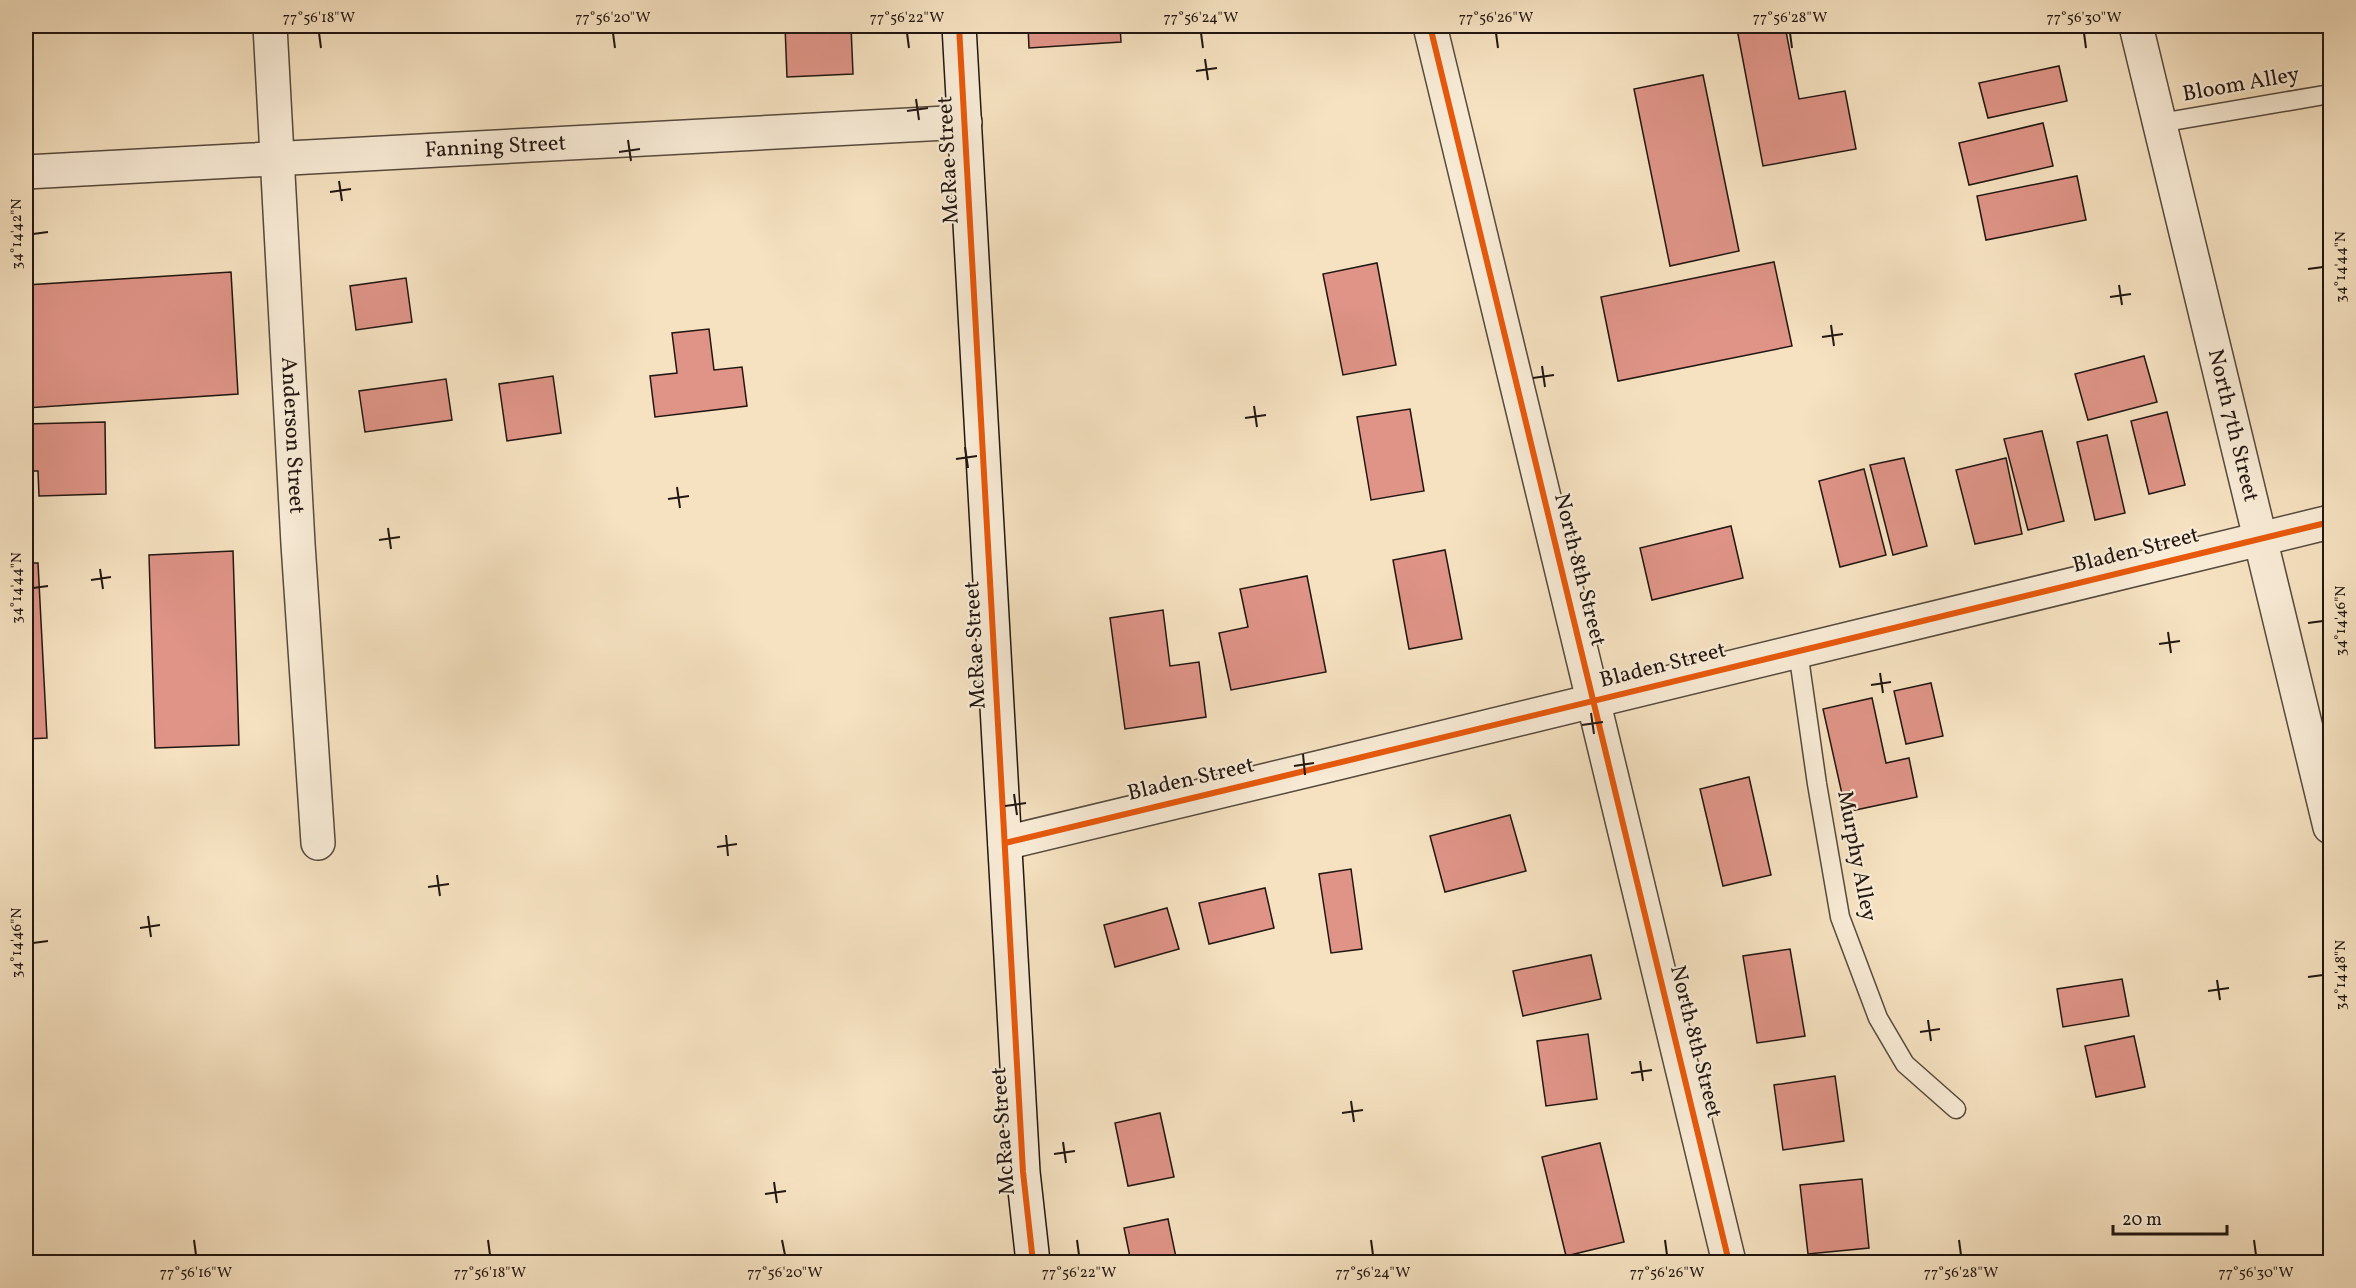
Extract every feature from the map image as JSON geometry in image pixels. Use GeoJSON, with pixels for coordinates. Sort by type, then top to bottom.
{"type":"FeatureCollection","features":[{"type":"Feature","properties":{"kind":"street","name":"Anderson Street"},"geometry":{"type":"LineString","coordinates":[[270,26],[298,535],[318,843]]}},
{"type":"Feature","properties":{"kind":"street","name":"McRae Street"},"geometry":{"type":"LineString","coordinates":[[960,26],[1023,1172],[1033,1263]]}},
{"type":"Feature","properties":{"kind":"street","name":"North 8th Street"},"geometry":{"type":"LineString","coordinates":[[1430,26],[1498,318],[1730,1263]]}},
{"type":"Feature","properties":{"kind":"street","name":"North 7th Street"},"geometry":{"type":"LineString","coordinates":[[2136,26],[2331,827]]}},
{"type":"Feature","properties":{"kind":"street","name":"Fanning Street"},"geometry":{"type":"LineString","coordinates":[[26,172],[965,122]]}},
{"type":"Feature","properties":{"kind":"street","name":"Bladen Street"},"geometry":{"type":"LineString","coordinates":[[1005,843],[2331,522]]}},
{"type":"Feature","properties":{"kind":"lane","name":"Bloom Alley"},"geometry":{"type":"LineString","coordinates":[[2160,123],[2331,93]]}},
{"type":"Feature","properties":{"kind":"lane","name":"Murphy Alley"},"geometry":{"type":"LineString","coordinates":[[1798,651],[1817,784],[1840,917],[1878,1018],[1905,1064],[1956,1109]]}},
{"type":"Feature","properties":{"kind":"building"},"geometry":{"type":"Polygon","coordinates":[[[785,26],[851,26],[853,74],[787,77],[785,26]]]}},
{"type":"Feature","properties":{"kind":"building"},"geometry":{"type":"Polygon","coordinates":[[[1028,26],[1120,26],[1121,42],[1029,48],[1028,26]]]}},
{"type":"Feature","properties":{"kind":"building"},"geometry":{"type":"Polygon","coordinates":[[[1756,26],[1785,26],[1799,99],[1845,91],[1856,149],[1763,166],[1737,29],[1756,26]]]}},
{"type":"Feature","properties":{"kind":"building"},"geometry":{"type":"Polygon","coordinates":[[[2059,66],[2067,101],[1988,118],[1979,83],[2059,66]]]}},
{"type":"Feature","properties":{"kind":"building"},"geometry":{"type":"Polygon","coordinates":[[[1703,75],[1739,251],[1670,266],[1634,89],[1703,75]]]}},
{"type":"Feature","properties":{"kind":"building"},"geometry":{"type":"Polygon","coordinates":[[[2043,123],[2053,166],[1969,185],[1959,143],[2043,123]]]}},
{"type":"Feature","properties":{"kind":"building"},"geometry":{"type":"Polygon","coordinates":[[[2077,176],[2086,220],[1986,240],[1977,196],[2077,176]]]}},
{"type":"Feature","properties":{"kind":"building"},"geometry":{"type":"Polygon","coordinates":[[[1774,262],[1792,346],[1618,381],[1601,297],[1774,262]]]}},
{"type":"Feature","properties":{"kind":"building"},"geometry":{"type":"Polygon","coordinates":[[[1377,263],[1396,365],[1343,375],[1323,274],[1377,263]]]}},
{"type":"Feature","properties":{"kind":"building"},"geometry":{"type":"Polygon","coordinates":[[[231,272],[238,394],[26,408],[26,285],[231,272]]]}},
{"type":"Feature","properties":{"kind":"building"},"geometry":{"type":"Polygon","coordinates":[[[406,278],[412,322],[356,330],[350,286],[406,278]]]}},
{"type":"Feature","properties":{"kind":"building"},"geometry":{"type":"Polygon","coordinates":[[[709,329],[714,370],[742,367],[747,406],[655,417],[650,376],[677,373],[672,333],[709,329]]]}},
{"type":"Feature","properties":{"kind":"building"},"geometry":{"type":"Polygon","coordinates":[[[2144,356],[2157,402],[2088,420],[2075,374],[2144,356]]]}},
{"type":"Feature","properties":{"kind":"building"},"geometry":{"type":"Polygon","coordinates":[[[553,376],[561,433],[507,441],[499,384],[553,376]]]}},
{"type":"Feature","properties":{"kind":"building"},"geometry":{"type":"Polygon","coordinates":[[[446,379],[452,420],[365,432],[359,391],[446,379]]]}},
{"type":"Feature","properties":{"kind":"building"},"geometry":{"type":"Polygon","coordinates":[[[1410,409],[1424,491],[1371,500],[1357,417],[1410,409]]]}},
{"type":"Feature","properties":{"kind":"building"},"geometry":{"type":"Polygon","coordinates":[[[2167,412],[2185,485],[2149,494],[2131,421],[2167,412]]]}},
{"type":"Feature","properties":{"kind":"building"},"geometry":{"type":"Polygon","coordinates":[[[105,422],[106,494],[39,496],[38,471],[26,471],[26,424],[105,422]]]}},
{"type":"Feature","properties":{"kind":"building"},"geometry":{"type":"Polygon","coordinates":[[[2042,431],[2064,521],[2028,530],[2004,439],[2042,431]]]}},
{"type":"Feature","properties":{"kind":"building"},"geometry":{"type":"Polygon","coordinates":[[[2107,435],[2125,513],[2095,520],[2077,442],[2107,435]]]}},
{"type":"Feature","properties":{"kind":"building"},"geometry":{"type":"Polygon","coordinates":[[[1904,458],[1927,546],[1893,555],[1870,465],[1904,458]]]}},
{"type":"Feature","properties":{"kind":"building"},"geometry":{"type":"Polygon","coordinates":[[[2006,458],[2022,534],[1975,544],[1956,470],[2006,458]]]}},
{"type":"Feature","properties":{"kind":"building"},"geometry":{"type":"Polygon","coordinates":[[[1864,469],[1886,555],[1840,567],[1819,481],[1864,469]]]}},
{"type":"Feature","properties":{"kind":"building"},"geometry":{"type":"Polygon","coordinates":[[[1731,526],[1743,578],[1652,600],[1640,548],[1731,526]]]}},
{"type":"Feature","properties":{"kind":"building"},"geometry":{"type":"Polygon","coordinates":[[[1445,550],[1462,639],[1409,649],[1393,560],[1445,550]]]}},
{"type":"Feature","properties":{"kind":"building"},"geometry":{"type":"Polygon","coordinates":[[[233,551],[239,745],[155,748],[149,555],[233,551]]]}},
{"type":"Feature","properties":{"kind":"building"},"geometry":{"type":"Polygon","coordinates":[[[26,563],[38,563],[47,738],[26,739],[26,563]]]}},
{"type":"Feature","properties":{"kind":"building"},"geometry":{"type":"Polygon","coordinates":[[[1307,576],[1326,672],[1231,690],[1219,633],[1248,627],[1240,589],[1307,576]]]}},
{"type":"Feature","properties":{"kind":"building"},"geometry":{"type":"Polygon","coordinates":[[[1163,610],[1170,666],[1199,662],[1206,717],[1125,729],[1110,618],[1163,610]]]}},
{"type":"Feature","properties":{"kind":"building"},"geometry":{"type":"Polygon","coordinates":[[[1931,683],[1943,736],[1906,744],[1894,691],[1931,683]]]}},
{"type":"Feature","properties":{"kind":"building"},"geometry":{"type":"Polygon","coordinates":[[[1872,698],[1886,763],[1909,758],[1917,797],[1846,812],[1823,709],[1872,698]]]}},
{"type":"Feature","properties":{"kind":"building"},"geometry":{"type":"Polygon","coordinates":[[[1749,777],[1771,875],[1723,886],[1700,789],[1749,777]]]}},
{"type":"Feature","properties":{"kind":"building"},"geometry":{"type":"Polygon","coordinates":[[[1510,815],[1526,871],[1445,892],[1430,836],[1510,815]]]}},
{"type":"Feature","properties":{"kind":"building"},"geometry":{"type":"Polygon","coordinates":[[[1351,869],[1362,949],[1331,953],[1319,874],[1351,869]]]}},
{"type":"Feature","properties":{"kind":"building"},"geometry":{"type":"Polygon","coordinates":[[[1265,888],[1274,928],[1209,944],[1199,903],[1265,888]]]}},
{"type":"Feature","properties":{"kind":"building"},"geometry":{"type":"Polygon","coordinates":[[[1167,908],[1179,949],[1115,967],[1104,925],[1167,908]]]}},
{"type":"Feature","properties":{"kind":"building"},"geometry":{"type":"Polygon","coordinates":[[[1790,949],[1805,1036],[1757,1043],[1743,956],[1790,949]]]}},
{"type":"Feature","properties":{"kind":"building"},"geometry":{"type":"Polygon","coordinates":[[[1591,955],[1601,999],[1523,1016],[1513,971],[1591,955]]]}},
{"type":"Feature","properties":{"kind":"building"},"geometry":{"type":"Polygon","coordinates":[[[2122,979],[2129,1016],[2063,1027],[2057,989],[2122,979]]]}},
{"type":"Feature","properties":{"kind":"building"},"geometry":{"type":"Polygon","coordinates":[[[1588,1034],[1597,1099],[1546,1106],[1537,1041],[1588,1034]]]}},
{"type":"Feature","properties":{"kind":"building"},"geometry":{"type":"Polygon","coordinates":[[[2134,1036],[2145,1087],[2096,1097],[2085,1046],[2134,1036]]]}},
{"type":"Feature","properties":{"kind":"building"},"geometry":{"type":"Polygon","coordinates":[[[1835,1076],[1844,1141],[1783,1150],[1774,1085],[1835,1076]]]}},
{"type":"Feature","properties":{"kind":"building"},"geometry":{"type":"Polygon","coordinates":[[[1160,1113],[1174,1177],[1128,1186],[1115,1123],[1160,1113]]]}},
{"type":"Feature","properties":{"kind":"building"},"geometry":{"type":"Polygon","coordinates":[[[1600,1143],[1624,1242],[1566,1256],[1542,1157],[1600,1143]]]}},
{"type":"Feature","properties":{"kind":"building"},"geometry":{"type":"Polygon","coordinates":[[[1862,1179],[1869,1248],[1808,1254],[1800,1185],[1862,1179]]]}},
{"type":"Feature","properties":{"kind":"building"},"geometry":{"type":"Polygon","coordinates":[[[1168,1219],[1177,1262],[1131,1262],[1124,1228],[1168,1219]]]}},
{"type":"Feature","properties":{"kind":"cycle path"},"geometry":{"type":"LineString","coordinates":[[959,26],[1023,1172],[1033,1262]]}},
{"type":"Feature","properties":{"kind":"cycle path"},"geometry":{"type":"LineString","coordinates":[[1430,26],[1729,1262]]}},
{"type":"Feature","properties":{"kind":"cycle path"},"geometry":{"type":"LineString","coordinates":[[1005,843],[2330,522]]}}]}
